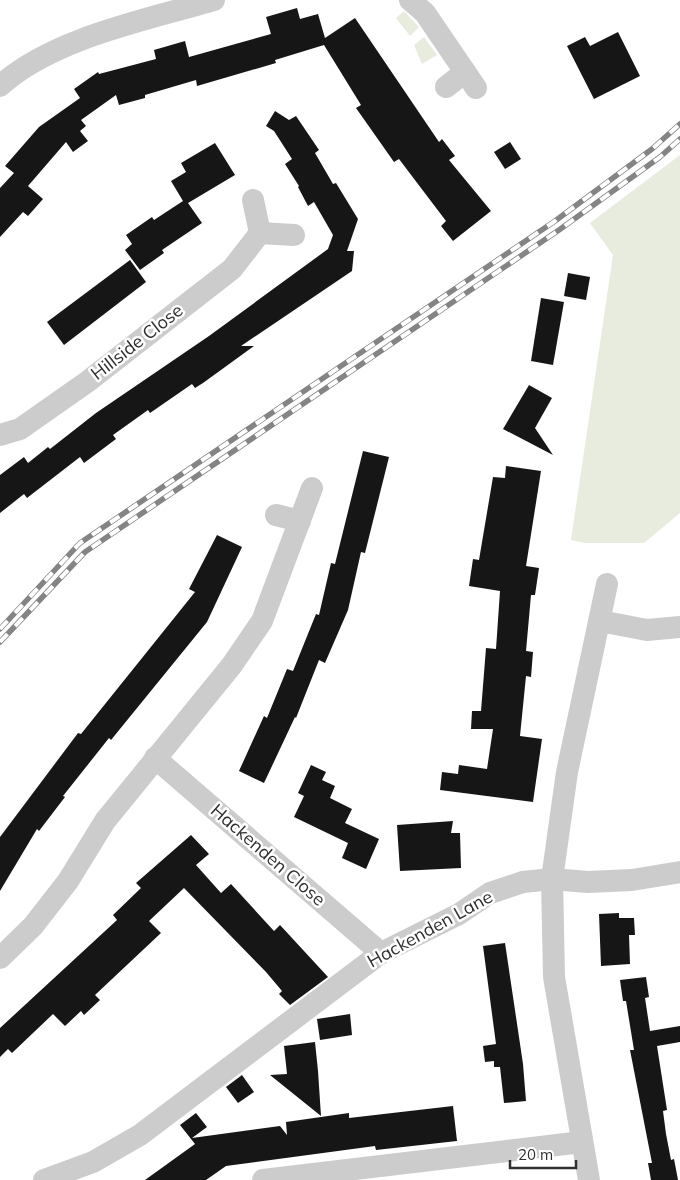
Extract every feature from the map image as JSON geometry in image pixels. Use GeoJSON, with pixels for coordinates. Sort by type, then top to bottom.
{"type":"FeatureCollection","features":[{"type":"Feature","properties":{"kind":"street"},"geometry":{"type":"LineString","coordinates":[[0,86],[34,60],[71,44],[214,0]]}},
{"type":"Feature","properties":{"kind":"street"},"geometry":{"type":"LineString","coordinates":[[410,0],[425,13],[471,80],[446,87]]}},
{"type":"Feature","properties":{"kind":"street"},"geometry":{"type":"LineString","coordinates":[[253,200],[260,233],[294,234]]}},
{"type":"Feature","properties":{"kind":"street","name":"Hillside Close"},"geometry":{"type":"LineString","coordinates":[[0,435],[20,429],[87,382],[232,269],[260,233]]}},
{"type":"Feature","properties":{"kind":"street"},"geometry":{"type":"LineString","coordinates":[[0,958],[39,918],[68,881],[105,822],[232,665],[262,621],[312,488]]}},
{"type":"Feature","properties":{"kind":"street"},"geometry":{"type":"LineString","coordinates":[[276,514],[300,521]]}},
{"type":"Feature","properties":{"kind":"street"},"geometry":{"type":"LineString","coordinates":[[589,1180],[554,977],[552,879],[567,772],[607,584]]}},
{"type":"Feature","properties":{"kind":"street"},"geometry":{"type":"LineString","coordinates":[[600,621],[647,630],[680,626]]}},
{"type":"Feature","properties":{"kind":"street","name":"Hackenden Close"},"geometry":{"type":"LineString","coordinates":[[155,758],[381,953]]}},
{"type":"Feature","properties":{"kind":"street","name":"Hackenden Lane"},"geometry":{"type":"LineString","coordinates":[[44,1180],[93,1162],[140,1135],[381,953],[459,914],[490,893],[523,882],[552,879],[588,882],[632,880],[680,872]]}},
{"type":"Feature","properties":{"kind":"street"},"geometry":{"type":"LineString","coordinates":[[263,1180],[582,1142]]}},
{"type":"Feature","properties":{"kind":"shaded area"},"geometry":{"type":"Polygon","coordinates":[[[404,11],[419,27],[410,36],[396,18],[404,11]]]}},
{"type":"Feature","properties":{"kind":"shaded area"},"geometry":{"type":"Polygon","coordinates":[[[424,37],[437,55],[422,64],[414,45],[424,37]]]}},
{"type":"Feature","properties":{"kind":"shaded area"},"geometry":{"type":"Polygon","coordinates":[[[680,155],[680,513],[644,543],[585,543],[571,540],[613,255],[590,223],[680,155]]]}},
{"type":"Feature","properties":{"kind":"building"},"geometry":{"type":"Polygon","coordinates":[[[297,8],[300,19],[318,14],[325,38],[355,18],[439,142],[442,139],[455,156],[449,160],[491,211],[453,241],[441,226],[446,221],[399,159],[394,162],[356,108],[361,105],[324,45],[275,60],[276,63],[197,86],[196,80],[119,105],[116,95],[81,120],[86,126],[80,131],[88,141],[73,152],[66,142],[28,186],[43,199],[28,216],[23,212],[0,237],[0,188],[14,173],[5,166],[39,127],[80,98],[74,89],[98,72],[99,74],[156,59],[154,50],[185,41],[189,57],[271,34],[266,17],[297,8]]]}},
{"type":"Feature","properties":{"kind":"building"},"geometry":{"type":"Polygon","coordinates":[[[618,32],[640,76],[594,99],[567,46],[585,37],[590,46],[618,32]]]}},
{"type":"Feature","properties":{"kind":"building"},"geometry":{"type":"Polygon","coordinates":[[[275,111],[289,120],[296,116],[319,150],[315,153],[333,184],[336,183],[358,219],[347,251],[354,251],[352,271],[241,346],[254,346],[203,383],[195,388],[192,384],[150,413],[148,410],[113,435],[116,439],[84,463],[80,457],[27,498],[24,494],[0,513],[0,475],[24,457],[28,463],[48,447],[50,449],[96,413],[209,336],[328,249],[333,235],[314,202],[308,206],[299,186],[285,164],[292,159],[274,131],[266,126],[275,111]]]}},
{"type":"Feature","properties":{"kind":"building"},"geometry":{"type":"Polygon","coordinates":[[[510,142],[521,159],[505,169],[494,152],[510,142]]]}},
{"type":"Feature","properties":{"kind":"building"},"geometry":{"type":"Polygon","coordinates":[[[215,143],[235,175],[188,203],[202,223],[162,250],[164,253],[140,270],[125,250],[132,244],[126,235],[152,217],[154,220],[183,201],[171,181],[186,172],[181,163],[215,143]]]}},
{"type":"Feature","properties":{"kind":"building"},"geometry":{"type":"Polygon","coordinates":[[[130,260],[146,282],[64,345],[47,322],[130,260]]]}},
{"type":"Feature","properties":{"kind":"building"},"geometry":{"type":"Polygon","coordinates":[[[568,273],[590,277],[586,300],[564,296],[568,273]]]}},
{"type":"Feature","properties":{"kind":"building"},"geometry":{"type":"Polygon","coordinates":[[[541,298],[564,302],[553,365],[531,361],[541,298]]]}},
{"type":"Feature","properties":{"kind":"building"},"geometry":{"type":"Polygon","coordinates":[[[529,385],[552,398],[535,428],[553,455],[503,429],[529,385]]]}},
{"type":"Feature","properties":{"kind":"building"},"geometry":{"type":"Polygon","coordinates":[[[363,451],[389,457],[365,553],[361,552],[348,610],[325,663],[319,660],[296,718],[264,783],[239,771],[264,716],[267,718],[287,669],[293,671],[316,614],[319,615],[331,563],[335,564],[363,451]]]}},
{"type":"Feature","properties":{"kind":"building"},"geometry":{"type":"Polygon","coordinates":[[[506,466],[541,471],[526,566],[539,568],[535,595],[531,595],[526,651],[533,652],[531,677],[526,676],[520,736],[542,739],[533,802],[440,790],[442,772],[458,774],[459,765],[487,769],[493,729],[471,729],[472,711],[481,711],[486,648],[496,649],[500,591],[469,586],[473,559],[479,560],[493,477],[505,478],[506,466]]]}},
{"type":"Feature","properties":{"kind":"building"},"geometry":{"type":"Polygon","coordinates":[[[217,535],[242,547],[207,622],[111,740],[109,738],[63,796],[65,797],[39,831],[37,829],[0,891],[0,837],[78,733],[81,734],[195,592],[189,589],[217,535]]]}},
{"type":"Feature","properties":{"kind":"building"},"geometry":{"type":"Polygon","coordinates":[[[311,765],[326,772],[322,780],[335,786],[330,798],[352,809],[345,823],[379,839],[366,869],[342,858],[348,843],[294,817],[304,796],[298,793],[311,765]]]}},
{"type":"Feature","properties":{"kind":"building"},"geometry":{"type":"Polygon","coordinates":[[[453,821],[451,833],[460,833],[461,868],[400,871],[397,825],[453,821]]]}},
{"type":"Feature","properties":{"kind":"building"},"geometry":{"type":"Polygon","coordinates":[[[191,835],[209,854],[196,865],[221,893],[231,884],[274,931],[280,925],[328,977],[290,1005],[279,994],[282,991],[266,972],[184,888],[149,921],[161,933],[95,995],[100,1000],[84,1015],[81,1011],[65,1026],[53,1014],[12,1053],[8,1049],[0,1057],[0,1028],[117,920],[113,915],[141,888],[136,883],[191,835]]]}},
{"type":"Feature","properties":{"kind":"building"},"geometry":{"type":"Polygon","coordinates":[[[619,913],[619,918],[634,918],[635,935],[629,935],[630,964],[601,966],[599,914],[619,913]]]}},
{"type":"Feature","properties":{"kind":"building"},"geometry":{"type":"Polygon","coordinates":[[[505,943],[523,1064],[526,1101],[504,1103],[500,1067],[494,1067],[494,1061],[485,1062],[483,1046],[496,1044],[483,946],[505,943]]]}},
{"type":"Feature","properties":{"kind":"building"},"geometry":{"type":"Polygon","coordinates":[[[646,977],[649,997],[645,998],[650,1031],[680,1026],[680,1042],[657,1046],[667,1110],[663,1111],[666,1134],[671,1160],[674,1159],[678,1180],[651,1180],[648,1163],[652,1163],[630,1050],[634,1050],[626,1001],[623,1001],[620,980],[646,977]]]}},
{"type":"Feature","properties":{"kind":"building"},"geometry":{"type":"Polygon","coordinates":[[[350,1014],[352,1035],[320,1040],[317,1019],[350,1014]]]}},
{"type":"Feature","properties":{"kind":"building"},"geometry":{"type":"Polygon","coordinates":[[[315,1042],[321,1116],[270,1075],[287,1074],[284,1046],[315,1042]]]}},
{"type":"Feature","properties":{"kind":"building"},"geometry":{"type":"Polygon","coordinates":[[[242,1075],[254,1092],[238,1103],[226,1087],[242,1075]]]}},
{"type":"Feature","properties":{"kind":"building"},"geometry":{"type":"Polygon","coordinates":[[[453,1106],[457,1141],[376,1150],[375,1146],[226,1166],[206,1180],[145,1180],[195,1144],[180,1125],[196,1113],[207,1127],[192,1138],[280,1126],[287,1135],[286,1122],[349,1113],[349,1118],[453,1106]]]}},
{"type":"Feature","properties":{"kind":"railway"},"geometry":{"type":"LineString","coordinates":[[0,629],[80,543],[555,221],[652,149],[680,124]]}},
{"type":"Feature","properties":{"kind":"railway"},"geometry":{"type":"LineString","coordinates":[[0,642],[85,552],[559,230],[660,157],[680,139]]}}]}
